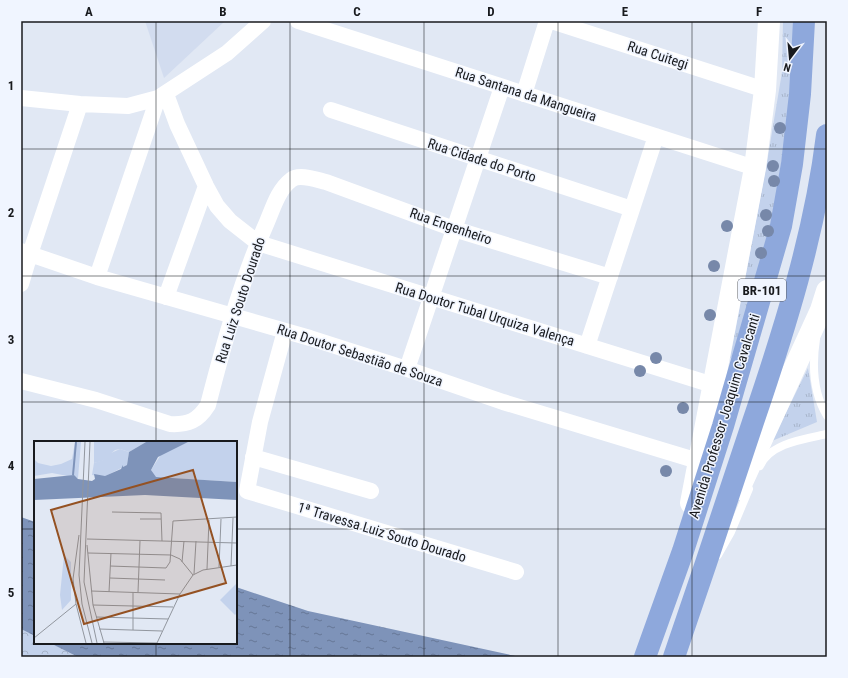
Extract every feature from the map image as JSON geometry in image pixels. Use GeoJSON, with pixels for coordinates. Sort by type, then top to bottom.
{"type":"FeatureCollection","features":[{"type":"Feature","properties":{"kind":"highway","name":"Avenida Professor Joaquim Cavalcanti"},"geometry":{"type":"LineString","coordinates":[[645,657],[683,551],[723,426],[781,226],[792,164],[800,94],[804,21]]}},
{"type":"Feature","properties":{"kind":"highway","name":"Avenida Professor Joaquim Cavalcanti"},"geometry":{"type":"LineString","coordinates":[[674,657],[773,364],[800,274],[822,176],[827,135]]}},
{"type":"Feature","properties":{"kind":"main road","name":"Avenida Professor Joaquim Cavalcanti"},"geometry":{"type":"LineString","coordinates":[[683,551],[698,461],[755,168],[765,90],[769,21]]}},
{"type":"Feature","properties":{"kind":"main road","name":"Avenida Professor Joaquim Cavalcanti"},"geometry":{"type":"LineString","coordinates":[[712,548],[824,301]]}},
{"type":"Feature","properties":{"kind":"street"},"geometry":{"type":"LineString","coordinates":[[21,98],[80,104],[128,106],[162,96],[227,53],[263,21]]}},
{"type":"Feature","properties":{"kind":"street","name":"Rua Santana da Mangueira"},"geometry":{"type":"LineString","coordinates":[[298,21],[755,168]]}},
{"type":"Feature","properties":{"kind":"street"},"geometry":{"type":"LineString","coordinates":[[524,94],[547,21]]}},
{"type":"Feature","properties":{"kind":"street","name":"Rua Cuitegi"},"geometry":{"type":"LineString","coordinates":[[551,21],[765,90]]}},
{"type":"Feature","properties":{"kind":"street"},"geometry":{"type":"LineString","coordinates":[[407,369],[502,86]]}},
{"type":"Feature","properties":{"kind":"street"},"geometry":{"type":"LineString","coordinates":[[162,96],[217,206],[230,221],[258,243]]}},
{"type":"Feature","properties":{"kind":"street"},"geometry":{"type":"LineString","coordinates":[[97,277],[162,96]]}},
{"type":"Feature","properties":{"kind":"street"},"geometry":{"type":"LineString","coordinates":[[21,284],[25,253],[80,104]]}},
{"type":"Feature","properties":{"kind":"street","name":"Rua Cidade do Porto"},"geometry":{"type":"LineString","coordinates":[[331,110],[632,209]]}},
{"type":"Feature","properties":{"kind":"street"},"geometry":{"type":"LineString","coordinates":[[587,346],[656,136]]}},
{"type":"Feature","properties":{"kind":"street","name":"Rua Engenheiro"},"geometry":{"type":"LineString","coordinates":[[292,178],[307,177],[326,182],[454,229],[610,277]]}},
{"type":"Feature","properties":{"kind":"street","name":"Rua Luiz Souto Dourado"},"geometry":{"type":"LineString","coordinates":[[21,381],[96,400],[170,424],[180,425],[191,422],[202,414],[208,405],[232,315],[258,243],[275,202],[283,187],[292,178]]}},
{"type":"Feature","properties":{"kind":"street"},"geometry":{"type":"LineString","coordinates":[[166,297],[206,186]]}},
{"type":"Feature","properties":{"kind":"street","name":"Rua Doutor Tubal Urquiza Valença"},"geometry":{"type":"LineString","coordinates":[[258,243],[713,385]]}},
{"type":"Feature","properties":{"kind":"street","name":"Rua Doutor Sebastião de Souza"},"geometry":{"type":"LineString","coordinates":[[25,253],[97,277],[285,331],[407,369],[503,402],[698,461]]}},
{"type":"Feature","properties":{"kind":"street"},"geometry":{"type":"LineString","coordinates":[[285,331],[260,422],[254,457],[371,491]]}},
{"type":"Feature","properties":{"kind":"street","name":"1ª Travessa Luiz Souto Dourado"},"geometry":{"type":"LineString","coordinates":[[254,457],[247,491],[516,572]]}},
{"type":"Feature","properties":{"kind":"lane"},"geometry":{"type":"LineString","coordinates":[[824,301],[815,344],[814,366],[818,394],[822,408],[827,416]]}},
{"type":"Feature","properties":{"kind":"lane"},"geometry":{"type":"LineString","coordinates":[[694,599],[731,532],[762,461],[771,452],[790,443],[827,434]]}},
{"type":"Feature","properties":{"kind":"shaded area"},"geometry":{"type":"Polygon","coordinates":[[[145,21],[225,21],[164,78],[145,21]]]}},
{"type":"Feature","properties":{"kind":"green space"},"geometry":{"type":"Polygon","coordinates":[[[783,21],[796,21],[795,74],[768,248],[740,347],[730,359],[767,162],[782,72],[783,21]]]}},
{"type":"Feature","properties":{"kind":"green space"},"geometry":{"type":"Polygon","coordinates":[[[808,368],[817,422],[772,441],[808,368]]]}},
{"type":"Feature","properties":{"kind":"green space"},"geometry":{"type":"Polygon","coordinates":[[[21,629],[34,636],[34,644],[52,644],[78,657],[21,657],[21,629]]]}},
{"type":"Feature","properties":{"kind":"water"},"geometry":{"type":"Polygon","coordinates":[[[21,517],[34,522],[34,636],[21,629],[21,517]]]}},
{"type":"Feature","properties":{"kind":"water"},"geometry":{"type":"Polygon","coordinates":[[[237,587],[308,611],[520,657],[78,657],[52,644],[237,644],[237,587]]]}}]}
